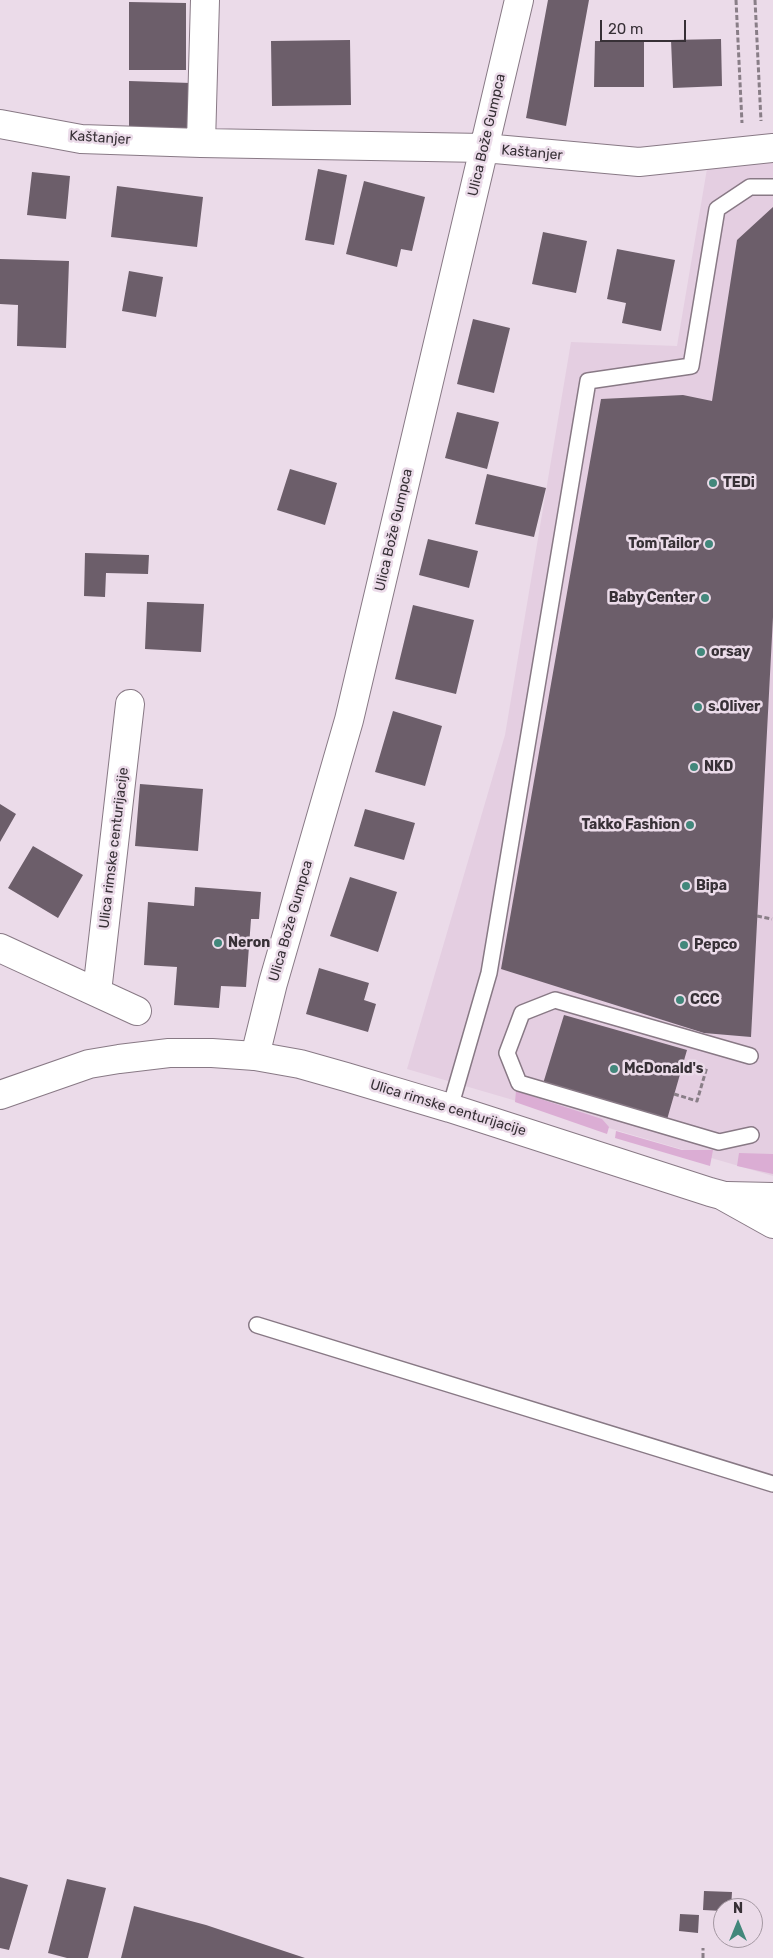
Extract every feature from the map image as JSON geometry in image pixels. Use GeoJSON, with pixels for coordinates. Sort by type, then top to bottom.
{"type":"FeatureCollection","features":[{"type":"Feature","properties":{"kind":"street"},"geometry":{"type":"LineString","coordinates":[[201,143],[205,0]]}},
{"type":"Feature","properties":{"kind":"street","name":"Ulica Bože Gumpca"},"geometry":{"type":"LineString","coordinates":[[255,1056],[273,984],[349,720],[519,0]]}},
{"type":"Feature","properties":{"kind":"street","name":"Kaštanjer"},"geometry":{"type":"LineString","coordinates":[[0,124],[82,139],[484,148],[639,162],[759,150]]}},
{"type":"Feature","properties":{"kind":"street","name":"Ulica rimske centurijacije"},"geometry":{"type":"LineString","coordinates":[[97,992],[130,704]]}},
{"type":"Feature","properties":{"kind":"street"},"geometry":{"type":"LineString","coordinates":[[0,948],[138,1011]]}},
{"type":"Feature","properties":{"kind":"street","name":"Ulica rimske centurijacije"},"geometry":{"type":"LineString","coordinates":[[0,1095],[89,1064],[169,1053],[255,1056],[300,1064],[450,1108],[721,1196],[773,1224]]}},
{"type":"Feature","properties":{"kind":"street","name":"Ulica rimske centurijacije"},"geometry":{"type":"LineString","coordinates":[[721,1196],[773,1197]]}},
{"type":"Feature","properties":{"kind":"lane"},"geometry":{"type":"LineString","coordinates":[[450,1108],[489,974],[588,380],[691,366],[717,209],[750,187],[773,187]]}},
{"type":"Feature","properties":{"kind":"lane"},"geometry":{"type":"LineString","coordinates":[[750,1056],[555,1000],[522,1013],[507,1053],[519,1083],[719,1142],[751,1135]]}},
{"type":"Feature","properties":{"kind":"lane"},"geometry":{"type":"LineString","coordinates":[[257,1325],[773,1484]]}},
{"type":"Feature","properties":{"kind":"path"},"geometry":{"type":"LineString","coordinates":[[736,0],[759,150]]}},
{"type":"Feature","properties":{"kind":"path"},"geometry":{"type":"LineString","coordinates":[[756,0],[759,150]]}},
{"type":"Feature","properties":{"kind":"path"},"geometry":{"type":"LineString","coordinates":[[757,916],[772,919]]}},
{"type":"Feature","properties":{"kind":"path"},"geometry":{"type":"LineString","coordinates":[[674,1094],[697,1101],[712,1045]]}},
{"type":"Feature","properties":{"kind":"path"},"geometry":{"type":"LineString","coordinates":[[703,1948],[703,1958]]}},
{"type":"Feature","properties":{"kind":"shaded area"},"geometry":{"type":"Polygon","coordinates":[[[773,151],[773,1176],[407,1069],[505,735],[571,342],[677,346],[709,157],[773,151]]]}},
{"type":"Feature","properties":{"kind":"shaded area"},"geometry":{"type":"Polygon","coordinates":[[[516,1091],[602,1119],[609,1127],[607,1134],[515,1102],[516,1091]]]}},
{"type":"Feature","properties":{"kind":"shaded area"},"geometry":{"type":"Polygon","coordinates":[[[616,1131],[682,1150],[713,1150],[710,1166],[615,1138],[616,1131]]]}},
{"type":"Feature","properties":{"kind":"shaded area"},"geometry":{"type":"Polygon","coordinates":[[[739,1153],[773,1154],[773,1174],[737,1166],[739,1153]]]}},
{"type":"Feature","properties":{"kind":"building"},"geometry":{"type":"Polygon","coordinates":[[[548,0],[589,0],[566,126],[526,118],[548,0]]]}},
{"type":"Feature","properties":{"kind":"building"},"geometry":{"type":"Polygon","coordinates":[[[129,2],[186,3],[186,70],[129,70],[129,2]]]}},
{"type":"Feature","properties":{"kind":"building"},"geometry":{"type":"Polygon","coordinates":[[[721,39],[722,86],[673,88],[671,40],[721,39]]]}},
{"type":"Feature","properties":{"kind":"building"},"geometry":{"type":"Polygon","coordinates":[[[350,40],[351,105],[272,106],[271,41],[350,40]]]}},
{"type":"Feature","properties":{"kind":"building"},"geometry":{"type":"Polygon","coordinates":[[[595,41],[644,41],[644,87],[594,87],[595,41]]]}},
{"type":"Feature","properties":{"kind":"building"},"geometry":{"type":"Polygon","coordinates":[[[129,81],[191,83],[190,130],[129,127],[129,81]]]}},
{"type":"Feature","properties":{"kind":"building"},"geometry":{"type":"Polygon","coordinates":[[[318,169],[347,175],[334,245],[305,240],[318,169]]]}},
{"type":"Feature","properties":{"kind":"building"},"geometry":{"type":"Polygon","coordinates":[[[32,172],[70,176],[66,219],[27,215],[32,172]]]}},
{"type":"Feature","properties":{"kind":"building"},"geometry":{"type":"Polygon","coordinates":[[[364,181],[425,197],[412,251],[401,249],[397,267],[346,254],[364,181]]]}},
{"type":"Feature","properties":{"kind":"building"},"geometry":{"type":"Polygon","coordinates":[[[117,186],[203,197],[197,247],[111,237],[117,186]]]}},
{"type":"Feature","properties":{"kind":"building"},"geometry":{"type":"Polygon","coordinates":[[[773,207],[773,617],[751,1037],[704,1033],[501,969],[601,399],[683,395],[712,401],[737,240],[773,207]]]}},
{"type":"Feature","properties":{"kind":"building"},"geometry":{"type":"Polygon","coordinates":[[[543,232],[587,241],[576,293],[532,284],[543,232]]]}},
{"type":"Feature","properties":{"kind":"building"},"geometry":{"type":"Polygon","coordinates":[[[617,249],[675,260],[661,331],[622,323],[626,303],[607,299],[617,249]]]}},
{"type":"Feature","properties":{"kind":"building"},"geometry":{"type":"Polygon","coordinates":[[[0,259],[69,261],[66,348],[17,346],[18,305],[0,304],[0,259]]]}},
{"type":"Feature","properties":{"kind":"building"},"geometry":{"type":"Polygon","coordinates":[[[129,271],[163,277],[156,317],[122,311],[129,271]]]}},
{"type":"Feature","properties":{"kind":"building"},"geometry":{"type":"Polygon","coordinates":[[[473,319],[510,328],[494,393],[457,384],[473,319]]]}},
{"type":"Feature","properties":{"kind":"building"},"geometry":{"type":"Polygon","coordinates":[[[457,412],[499,422],[487,469],[445,458],[457,412]]]}},
{"type":"Feature","properties":{"kind":"building"},"geometry":{"type":"Polygon","coordinates":[[[290,469],[337,483],[325,525],[277,510],[290,469]]]}},
{"type":"Feature","properties":{"kind":"building"},"geometry":{"type":"Polygon","coordinates":[[[487,474],[546,488],[534,537],[475,524],[487,474]]]}},
{"type":"Feature","properties":{"kind":"building"},"geometry":{"type":"Polygon","coordinates":[[[428,539],[478,551],[469,588],[419,575],[428,539]]]}},
{"type":"Feature","properties":{"kind":"building"},"geometry":{"type":"Polygon","coordinates":[[[85,553],[149,555],[148,574],[106,573],[105,597],[84,596],[85,553]]]}},
{"type":"Feature","properties":{"kind":"building"},"geometry":{"type":"Polygon","coordinates":[[[147,602],[204,604],[201,652],[145,649],[147,602]]]}},
{"type":"Feature","properties":{"kind":"building"},"geometry":{"type":"Polygon","coordinates":[[[413,605],[474,620],[456,694],[395,679],[413,605]]]}},
{"type":"Feature","properties":{"kind":"building"},"geometry":{"type":"Polygon","coordinates":[[[393,711],[442,726],[425,786],[375,772],[393,711]]]}},
{"type":"Feature","properties":{"kind":"building"},"geometry":{"type":"Polygon","coordinates":[[[140,784],[203,789],[198,851],[135,846],[140,784]]]}},
{"type":"Feature","properties":{"kind":"building"},"geometry":{"type":"Polygon","coordinates":[[[0,804],[16,814],[0,842],[0,804]]]}},
{"type":"Feature","properties":{"kind":"building"},"geometry":{"type":"Polygon","coordinates":[[[365,809],[415,823],[404,860],[354,846],[365,809]]]}},
{"type":"Feature","properties":{"kind":"building"},"geometry":{"type":"Polygon","coordinates":[[[33,846],[83,875],[58,918],[8,888],[33,846]]]}},
{"type":"Feature","properties":{"kind":"building"},"geometry":{"type":"Polygon","coordinates":[[[350,877],[397,892],[378,952],[330,936],[350,877]]]}},
{"type":"Feature","properties":{"kind":"building","name":"Neron"},"geometry":{"type":"Polygon","coordinates":[[[195,887],[261,892],[259,919],[251,919],[246,987],[221,986],[219,1008],[174,1005],[177,967],[144,965],[148,902],[194,906],[195,887]]]}},
{"type":"Feature","properties":{"kind":"building"},"geometry":{"type":"Polygon","coordinates":[[[319,968],[369,983],[364,1000],[376,1004],[368,1032],[306,1014],[319,968]]]}},
{"type":"Feature","properties":{"kind":"building","name":"McDonald's"},"geometry":{"type":"Polygon","coordinates":[[[564,1015],[687,1050],[666,1123],[542,1087],[564,1015]]]}},
{"type":"Feature","properties":{"kind":"building"},"geometry":{"type":"Polygon","coordinates":[[[0,1877],[28,1885],[9,1950],[0,1948],[0,1877]]]}},
{"type":"Feature","properties":{"kind":"building"},"geometry":{"type":"Polygon","coordinates":[[[67,1879],[106,1888],[88,1958],[67,1958],[48,1953],[67,1879]]]}},
{"type":"Feature","properties":{"kind":"building"},"geometry":{"type":"Polygon","coordinates":[[[704,1891],[732,1892],[732,1898],[713,1898],[713,1910],[703,1910],[704,1891]]]}},
{"type":"Feature","properties":{"kind":"building"},"geometry":{"type":"Polygon","coordinates":[[[134,1906],[206,1925],[305,1958],[121,1958],[134,1906]]]}},
{"type":"Feature","properties":{"kind":"building"},"geometry":{"type":"Polygon","coordinates":[[[680,1914],[699,1915],[698,1933],[679,1931],[680,1914]]]}},
{"type":"Feature","properties":{"kind":"place","name":"TEDi"},"geometry":{"type":"Point","coordinates":[713,483]}},
{"type":"Feature","properties":{"kind":"place","name":"Tom Tailor"},"geometry":{"type":"Point","coordinates":[709,544]}},
{"type":"Feature","properties":{"kind":"place","name":"Baby Center"},"geometry":{"type":"Point","coordinates":[705,598]}},
{"type":"Feature","properties":{"kind":"place","name":"orsay"},"geometry":{"type":"Point","coordinates":[701,652]}},
{"type":"Feature","properties":{"kind":"place","name":"s.Oliver"},"geometry":{"type":"Point","coordinates":[698,707]}},
{"type":"Feature","properties":{"kind":"place","name":"NKD"},"geometry":{"type":"Point","coordinates":[694,767]}},
{"type":"Feature","properties":{"kind":"place","name":"Takko Fashion"},"geometry":{"type":"Point","coordinates":[690,825]}},
{"type":"Feature","properties":{"kind":"place","name":"Bipa"},"geometry":{"type":"Point","coordinates":[686,886]}},
{"type":"Feature","properties":{"kind":"place","name":"Neron"},"geometry":{"type":"Point","coordinates":[218,943]}},
{"type":"Feature","properties":{"kind":"place","name":"Pepco"},"geometry":{"type":"Point","coordinates":[684,945]}},
{"type":"Feature","properties":{"kind":"place","name":"CCC"},"geometry":{"type":"Point","coordinates":[680,1000]}},
{"type":"Feature","properties":{"kind":"place","name":"McDonald's"},"geometry":{"type":"Point","coordinates":[614,1069]}}]}
